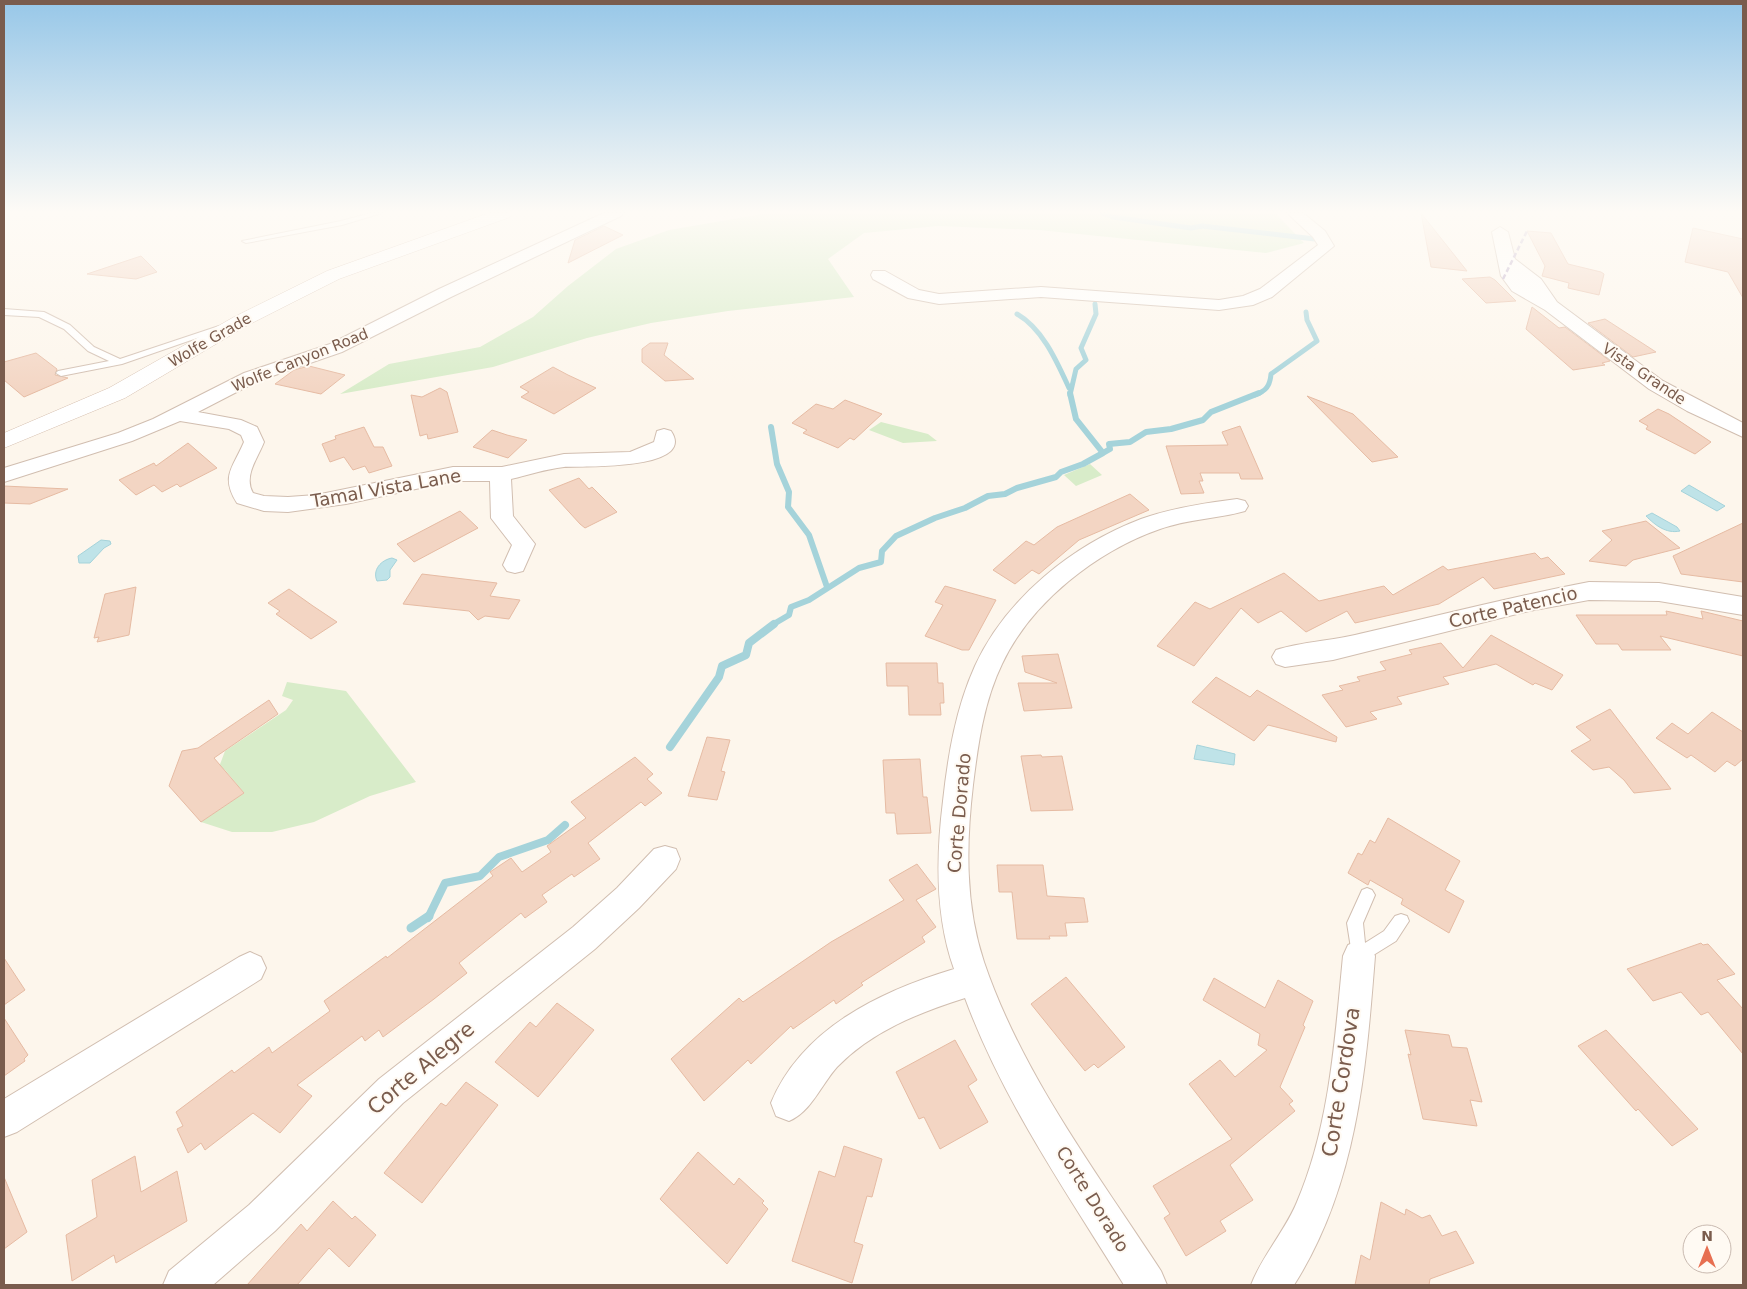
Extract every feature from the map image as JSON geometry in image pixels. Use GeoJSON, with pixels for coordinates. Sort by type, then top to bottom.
{"type":"FeatureCollection","features":[{"type":"Feature","properties":{"kind":"street","name":"Wolfe Grade"},"geometry":{"type":"LineString","coordinates":[[4,441],[117,393],[241,321],[339,273]]}},
{"type":"Feature","properties":{"kind":"street","name":"Wolfe Canyon Road"},"geometry":{"type":"LineString","coordinates":[[4,475],[106,444],[177,414],[251,377],[305,360],[346,344],[489,273]]}},
{"type":"Feature","properties":{"kind":"street"},"geometry":{"type":"LineString","coordinates":[[879,275],[914,294],[939,299],[1041,292],[1193,305],[1230,304],[1247,301],[1266,293],[1289,273]]}},
{"type":"Feature","properties":{"kind":"street","name":"Vista Grande"},"geometry":{"type":"LineString","coordinates":[[1524,273],[1535,282],[1551,306],[1650,381],[1694,407],[1743,431]]}},
{"type":"Feature","properties":{"kind":"street","name":"Tamal Vista Lane"},"geometry":{"type":"LineString","coordinates":[[177,414],[234,424],[250,431],[254,442],[240,473],[238,484],[244,498],[258,503],[290,504],[453,474],[500,474],[537,465],[572,460],[626,461],[647,456],[664,445],[664,435]]}},
{"type":"Feature","properties":{"kind":"street"},"geometry":{"type":"LineString","coordinates":[[500,474],[502,518],[524,544],[515,565]]}},
{"type":"Feature","properties":{"kind":"street","name":"Corte Dorado"},"geometry":{"type":"LineString","coordinates":[[1147,1285],[1019,1078],[997,1036],[964,949],[957,915],[953,876],[953,842],[967,732],[981,683],[994,652],[1011,625],[1029,603],[1066,572],[1105,546],[1158,520],[1237,506]]}},
{"type":"Feature","properties":{"kind":"street","name":"Corte Patencio"},"geometry":{"type":"LineString","coordinates":[[1285,657],[1333,650],[1529,602],[1589,591],[1659,592],[1743,606]]}},
{"type":"Feature","properties":{"kind":"street","name":"Corte Alegre"},"geometry":{"type":"LineString","coordinates":[[183,1285],[276,1206],[391,1091],[601,923],[665,859]]}},
{"type":"Feature","properties":{"kind":"street","name":"Corte Cordova"},"geometry":{"type":"LineString","coordinates":[[1271,1285],[1298,1244],[1312,1213],[1332,1151],[1346,1080],[1359,956]]}},
{"type":"Feature","properties":{"kind":"street"},"geometry":{"type":"LineString","coordinates":[[4,1119],[250,968]]}},
{"type":"Feature","properties":{"kind":"street"},"geometry":{"type":"LineString","coordinates":[[790,1103],[812,1068],[838,1041],[852,1031],[899,1005],[937,990],[974,979]]}},
{"type":"Feature","properties":{"kind":"lane"},"geometry":{"type":"LineString","coordinates":[[4,312],[41,314],[67,327],[91,349],[119,362]]}},
{"type":"Feature","properties":{"kind":"lane"},"geometry":{"type":"LineString","coordinates":[[61,373],[119,362],[241,321]]}},
{"type":"Feature","properties":{"kind":"lane"},"geometry":{"type":"LineString","coordinates":[[1367,895],[1355,923],[1359,956],[1390,936],[1401,921]]}},
{"type":"Feature","properties":{"kind":"green space"},"geometry":{"type":"Polygon","coordinates":[[[585,273],[838,273],[854,297],[728,311],[651,323],[587,338],[493,367],[340,394],[389,364],[480,347],[533,317],[585,273]]]}},
{"type":"Feature","properties":{"kind":"green space"},"geometry":{"type":"Polygon","coordinates":[[[881,422],[928,434],[937,441],[903,443],[869,430],[881,422]]]}},
{"type":"Feature","properties":{"kind":"green space"},"geometry":{"type":"Polygon","coordinates":[[[1090,464],[1102,475],[1076,486],[1064,475],[1090,464]]]}},
{"type":"Feature","properties":{"kind":"green space"},"geometry":{"type":"Polygon","coordinates":[[[287,682],[346,691],[416,782],[370,796],[314,822],[272,832],[232,832],[201,822],[244,793],[225,770],[219,767],[225,751],[286,710],[293,700],[282,696],[287,682]]]}},
{"type":"Feature","properties":{"kind":"water"},"geometry":{"type":"Polygon","coordinates":[[[1689,485],[1725,506],[1717,511],[1681,491],[1689,485]]]}},
{"type":"Feature","properties":{"kind":"water"},"geometry":{"type":"Polygon","coordinates":[[[1652,513],[1677,527],[1680,531],[1665,530],[1657,525],[1646,516],[1652,513]]]}},
{"type":"Feature","properties":{"kind":"water"},"geometry":{"type":"Polygon","coordinates":[[[101,540],[110,541],[111,544],[104,548],[90,563],[79,563],[78,556],[101,540]]]}},
{"type":"Feature","properties":{"kind":"water"},"geometry":{"type":"Polygon","coordinates":[[[392,558],[397,560],[390,570],[390,577],[387,580],[377,581],[376,573],[378,566],[392,558]]]}},
{"type":"Feature","properties":{"kind":"water"},"geometry":{"type":"Polygon","coordinates":[[[1197,745],[1235,754],[1234,765],[1194,759],[1197,745]]]}},
{"type":"Feature","properties":{"kind":"building"},"geometry":{"type":"Polygon","coordinates":[[[90,273],[154,273],[136,279],[87,274],[90,273]]]}},
{"type":"Feature","properties":{"kind":"building"},"geometry":{"type":"Polygon","coordinates":[[[1543,273],[1604,274],[1599,295],[1568,288],[1569,283],[1542,276],[1543,273]]]}},
{"type":"Feature","properties":{"kind":"building"},"geometry":{"type":"Polygon","coordinates":[[[1729,273],[1743,273],[1743,298],[1729,273]]]}},
{"type":"Feature","properties":{"kind":"building"},"geometry":{"type":"Polygon","coordinates":[[[1490,277],[1516,301],[1486,303],[1462,279],[1490,277]]]}},
{"type":"Feature","properties":{"kind":"building"},"geometry":{"type":"Polygon","coordinates":[[[1532,307],[1559,328],[1565,327],[1610,361],[1602,363],[1605,365],[1573,370],[1526,329],[1532,307]]]}},
{"type":"Feature","properties":{"kind":"building"},"geometry":{"type":"Polygon","coordinates":[[[1605,319],[1656,352],[1633,357],[1588,323],[1605,319]]]}},
{"type":"Feature","properties":{"kind":"building"},"geometry":{"type":"Polygon","coordinates":[[[650,343],[668,343],[664,355],[694,379],[665,381],[642,362],[642,349],[650,343]]]}},
{"type":"Feature","properties":{"kind":"building"},"geometry":{"type":"Polygon","coordinates":[[[36,353],[57,369],[55,375],[68,378],[24,397],[4,380],[4,362],[36,353]]]}},
{"type":"Feature","properties":{"kind":"building"},"geometry":{"type":"Polygon","coordinates":[[[309,366],[345,375],[321,394],[275,384],[294,370],[309,366]]]}},
{"type":"Feature","properties":{"kind":"building"},"geometry":{"type":"Polygon","coordinates":[[[553,367],[596,388],[554,414],[521,397],[529,392],[520,387],[553,367]]]}},
{"type":"Feature","properties":{"kind":"building"},"geometry":{"type":"Polygon","coordinates":[[[440,388],[447,392],[458,432],[428,439],[427,434],[420,436],[411,395],[422,397],[440,388]]]}},
{"type":"Feature","properties":{"kind":"building"},"geometry":{"type":"Polygon","coordinates":[[[1307,396],[1353,414],[1398,457],[1372,462],[1307,396]]]}},
{"type":"Feature","properties":{"kind":"building"},"geometry":{"type":"Polygon","coordinates":[[[845,400],[882,414],[854,440],[850,438],[838,448],[803,433],[807,430],[792,423],[816,404],[833,409],[845,400]]]}},
{"type":"Feature","properties":{"kind":"building"},"geometry":{"type":"Polygon","coordinates":[[[1658,409],[1669,414],[1711,442],[1695,454],[1646,429],[1648,426],[1639,421],[1658,409]]]}},
{"type":"Feature","properties":{"kind":"building"},"geometry":{"type":"Polygon","coordinates":[[[1240,426],[1263,479],[1241,479],[1239,473],[1200,473],[1203,481],[1199,481],[1204,493],[1181,494],[1166,446],[1228,445],[1222,432],[1240,426]]]}},
{"type":"Feature","properties":{"kind":"building"},"geometry":{"type":"Polygon","coordinates":[[[364,427],[374,447],[383,447],[392,466],[369,473],[365,466],[353,470],[344,457],[330,462],[322,444],[336,439],[335,436],[364,427]]]}},
{"type":"Feature","properties":{"kind":"building"},"geometry":{"type":"Polygon","coordinates":[[[492,430],[527,440],[508,458],[473,447],[492,430]]]}},
{"type":"Feature","properties":{"kind":"building"},"geometry":{"type":"Polygon","coordinates":[[[188,443],[217,468],[180,487],[177,484],[162,492],[154,485],[136,495],[119,480],[154,463],[156,466],[188,443]]]}},
{"type":"Feature","properties":{"kind":"building"},"geometry":{"type":"Polygon","coordinates":[[[579,478],[589,489],[592,487],[617,512],[585,528],[580,524],[549,490],[579,478]]]}},
{"type":"Feature","properties":{"kind":"building"},"geometry":{"type":"Polygon","coordinates":[[[4,486],[68,489],[30,504],[4,503],[4,486]]]}},
{"type":"Feature","properties":{"kind":"building"},"geometry":{"type":"Polygon","coordinates":[[[1130,494],[1149,510],[1079,540],[1039,574],[1032,570],[1015,584],[993,570],[1026,541],[1034,545],[1057,527],[1130,494]]]}},
{"type":"Feature","properties":{"kind":"building"},"geometry":{"type":"Polygon","coordinates":[[[460,511],[478,528],[414,562],[397,544],[460,511]]]}},
{"type":"Feature","properties":{"kind":"building"},"geometry":{"type":"Polygon","coordinates":[[[1646,521],[1680,548],[1633,560],[1626,566],[1589,561],[1612,540],[1602,531],[1646,521]]]}},
{"type":"Feature","properties":{"kind":"building"},"geometry":{"type":"Polygon","coordinates":[[[1743,523],[1743,582],[1681,574],[1673,556],[1743,523]]]}},
{"type":"Feature","properties":{"kind":"building"},"geometry":{"type":"Polygon","coordinates":[[[1535,553],[1541,559],[1548,557],[1565,574],[1494,589],[1483,577],[1439,604],[1355,623],[1347,611],[1306,632],[1281,611],[1258,623],[1241,608],[1194,666],[1157,646],[1195,602],[1210,609],[1284,573],[1319,601],[1384,586],[1393,595],[1443,566],[1448,570],[1535,553]]]}},
{"type":"Feature","properties":{"kind":"building"},"geometry":{"type":"Polygon","coordinates":[[[422,574],[497,583],[490,596],[520,600],[509,619],[485,616],[478,620],[469,611],[403,604],[422,574]]]}},
{"type":"Feature","properties":{"kind":"building"},"geometry":{"type":"Polygon","coordinates":[[[945,586],[996,600],[969,650],[962,650],[925,636],[943,605],[935,602],[945,586]]]}},
{"type":"Feature","properties":{"kind":"building"},"geometry":{"type":"Polygon","coordinates":[[[136,587],[129,635],[97,642],[99,637],[94,638],[105,594],[136,587]]]}},
{"type":"Feature","properties":{"kind":"building"},"geometry":{"type":"Polygon","coordinates":[[[289,589],[337,622],[311,639],[276,614],[280,611],[268,603],[289,589]]]}},
{"type":"Feature","properties":{"kind":"building"},"geometry":{"type":"Polygon","coordinates":[[[1666,611],[1703,619],[1701,611],[1743,621],[1743,656],[1660,636],[1671,650],[1622,650],[1618,644],[1596,644],[1576,615],[1667,615],[1666,611]]]}},
{"type":"Feature","properties":{"kind":"building"},"geometry":{"type":"Polygon","coordinates":[[[1491,635],[1563,675],[1552,690],[1535,683],[1533,685],[1496,664],[1443,677],[1449,684],[1397,697],[1402,704],[1370,712],[1377,719],[1346,727],[1322,695],[1343,690],[1339,686],[1360,681],[1357,677],[1386,670],[1380,662],[1412,654],[1409,650],[1441,643],[1463,668],[1491,635]]]}},
{"type":"Feature","properties":{"kind":"building"},"geometry":{"type":"Polygon","coordinates":[[[1058,654],[1072,708],[1024,711],[1018,683],[1057,683],[1025,672],[1022,656],[1058,654]]]}},
{"type":"Feature","properties":{"kind":"building"},"geometry":{"type":"Polygon","coordinates":[[[886,663],[937,663],[938,683],[943,683],[944,703],[940,703],[941,715],[909,715],[908,686],[887,686],[886,663]]]}},
{"type":"Feature","properties":{"kind":"building"},"geometry":{"type":"Polygon","coordinates":[[[1216,677],[1250,697],[1257,690],[1337,737],[1336,742],[1268,725],[1254,741],[1192,702],[1216,677]]]}},
{"type":"Feature","properties":{"kind":"building"},"geometry":{"type":"Polygon","coordinates":[[[269,700],[278,714],[214,758],[244,793],[201,822],[169,786],[182,751],[198,748],[269,700]]]}},
{"type":"Feature","properties":{"kind":"building"},"geometry":{"type":"Polygon","coordinates":[[[1610,709],[1671,789],[1634,793],[1624,780],[1609,767],[1593,770],[1571,751],[1591,740],[1576,727],[1610,709]]]}},
{"type":"Feature","properties":{"kind":"building"},"geometry":{"type":"Polygon","coordinates":[[[1712,712],[1743,732],[1743,759],[1735,766],[1727,761],[1715,772],[1691,755],[1687,758],[1656,738],[1672,723],[1688,734],[1712,712]]]}},
{"type":"Feature","properties":{"kind":"building"},"geometry":{"type":"Polygon","coordinates":[[[707,737],[730,740],[721,771],[725,772],[717,800],[688,796],[707,737]]]}},
{"type":"Feature","properties":{"kind":"building"},"geometry":{"type":"Polygon","coordinates":[[[1041,755],[1042,757],[1062,756],[1073,810],[1031,811],[1021,756],[1041,755]]]}},
{"type":"Feature","properties":{"kind":"building"},"geometry":{"type":"Polygon","coordinates":[[[635,757],[653,774],[647,779],[662,793],[645,806],[641,802],[588,843],[600,859],[574,877],[572,874],[542,895],[547,902],[525,918],[521,913],[459,963],[467,973],[434,999],[383,1037],[379,1030],[365,1041],[362,1036],[297,1085],[312,1096],[280,1133],[253,1113],[205,1150],[201,1143],[188,1153],[177,1129],[183,1126],[176,1112],[232,1070],[234,1073],[269,1047],[272,1053],[330,1011],[324,1001],[386,956],[387,958],[493,876],[490,872],[511,858],[522,872],[551,852],[547,846],[586,818],[571,802],[635,757]]]}},
{"type":"Feature","properties":{"kind":"building"},"geometry":{"type":"Polygon","coordinates":[[[920,759],[923,797],[927,797],[931,833],[897,834],[895,813],[886,813],[883,760],[920,759]]]}},
{"type":"Feature","properties":{"kind":"building"},"geometry":{"type":"Polygon","coordinates":[[[1388,818],[1460,861],[1445,890],[1464,901],[1449,933],[1401,904],[1403,899],[1370,880],[1368,885],[1348,873],[1358,853],[1362,855],[1370,840],[1375,843],[1388,818]]]}},
{"type":"Feature","properties":{"kind":"building"},"geometry":{"type":"Polygon","coordinates":[[[917,864],[936,889],[916,900],[936,927],[922,937],[925,942],[861,983],[863,985],[836,1004],[834,1000],[793,1029],[791,1026],[751,1064],[748,1060],[704,1101],[671,1059],[739,998],[743,1002],[831,942],[904,900],[889,880],[917,864]]]}},
{"type":"Feature","properties":{"kind":"building"},"geometry":{"type":"Polygon","coordinates":[[[997,865],[1043,865],[1047,896],[1084,898],[1088,922],[1065,923],[1067,936],[1049,936],[1050,939],[1017,939],[1012,892],[999,892],[997,865]]]}},
{"type":"Feature","properties":{"kind":"building"},"geometry":{"type":"Polygon","coordinates":[[[1701,943],[1703,945],[1708,944],[1735,974],[1717,980],[1743,1009],[1743,1054],[1708,1012],[1701,1015],[1681,992],[1653,1001],[1627,969],[1701,943]]]}},
{"type":"Feature","properties":{"kind":"building"},"geometry":{"type":"Polygon","coordinates":[[[4,958],[25,990],[4,1005],[4,958]]]}},
{"type":"Feature","properties":{"kind":"building"},"geometry":{"type":"Polygon","coordinates":[[[1066,977],[1125,1047],[1098,1068],[1094,1064],[1085,1071],[1031,1004],[1066,977]]]}},
{"type":"Feature","properties":{"kind":"building"},"geometry":{"type":"Polygon","coordinates":[[[1214,978],[1265,1008],[1278,980],[1313,1001],[1303,1025],[1305,1027],[1280,1087],[1293,1101],[1289,1104],[1295,1111],[1230,1165],[1253,1200],[1220,1221],[1226,1231],[1186,1256],[1164,1218],[1170,1214],[1153,1186],[1232,1139],[1189,1084],[1220,1060],[1235,1077],[1267,1050],[1258,1045],[1260,1034],[1203,1000],[1214,978]]]}},
{"type":"Feature","properties":{"kind":"building"},"geometry":{"type":"Polygon","coordinates":[[[557,1003],[594,1030],[538,1097],[495,1062],[530,1022],[536,1027],[557,1003]]]}},
{"type":"Feature","properties":{"kind":"building"},"geometry":{"type":"Polygon","coordinates":[[[4,1018],[28,1055],[24,1059],[25,1061],[4,1076],[4,1018]]]}},
{"type":"Feature","properties":{"kind":"building"},"geometry":{"type":"Polygon","coordinates":[[[1405,1030],[1449,1035],[1452,1047],[1467,1048],[1482,1102],[1470,1100],[1477,1126],[1423,1119],[1408,1054],[1411,1055],[1405,1030]]]}},
{"type":"Feature","properties":{"kind":"building"},"geometry":{"type":"Polygon","coordinates":[[[1606,1030],[1698,1129],[1672,1146],[1638,1109],[1636,1111],[1578,1046],[1606,1030]]]}},
{"type":"Feature","properties":{"kind":"building"},"geometry":{"type":"Polygon","coordinates":[[[955,1040],[977,1080],[968,1086],[988,1122],[940,1149],[924,1117],[919,1119],[896,1072],[955,1040]]]}},
{"type":"Feature","properties":{"kind":"building"},"geometry":{"type":"Polygon","coordinates":[[[466,1082],[498,1105],[422,1203],[384,1173],[441,1103],[446,1106],[466,1082]]]}},
{"type":"Feature","properties":{"kind":"building"},"geometry":{"type":"Polygon","coordinates":[[[844,1146],[882,1159],[872,1197],[867,1196],[854,1242],[863,1245],[852,1283],[792,1261],[819,1171],[835,1177],[844,1146]]]}},
{"type":"Feature","properties":{"kind":"building"},"geometry":{"type":"Polygon","coordinates":[[[698,1152],[734,1185],[739,1178],[764,1201],[762,1203],[768,1209],[727,1264],[660,1199],[698,1152]]]}},
{"type":"Feature","properties":{"kind":"building"},"geometry":{"type":"Polygon","coordinates":[[[135,1156],[141,1192],[177,1171],[187,1221],[116,1263],[114,1255],[72,1281],[66,1235],[97,1217],[92,1180],[135,1156]]]}},
{"type":"Feature","properties":{"kind":"building"},"geometry":{"type":"Polygon","coordinates":[[[4,1177],[27,1232],[4,1249],[4,1177]]]}},
{"type":"Feature","properties":{"kind":"building"},"geometry":{"type":"Polygon","coordinates":[[[333,1201],[352,1219],[355,1216],[376,1235],[349,1267],[329,1248],[297,1285],[247,1285],[301,1224],[307,1231],[333,1201]]]}},
{"type":"Feature","properties":{"kind":"building"},"geometry":{"type":"Polygon","coordinates":[[[1381,1202],[1405,1215],[1406,1209],[1422,1218],[1430,1215],[1442,1236],[1456,1231],[1474,1263],[1430,1279],[1429,1285],[1355,1285],[1361,1255],[1370,1260],[1381,1202]]]}},
{"type":"Feature","properties":{"kind":"waterway"},"geometry":{"type":"LineString","coordinates":[[1070,394],[1076,369],[1086,360],[1081,348],[1096,314],[1095,304]]}},
{"type":"Feature","properties":{"kind":"waterway"},"geometry":{"type":"LineString","coordinates":[[1255,395],[1267,388],[1271,374],[1317,341],[1307,320],[1306,312]]}},
{"type":"Feature","properties":{"kind":"waterway"},"geometry":{"type":"LineString","coordinates":[[1017,314],[1026,320],[1042,337],[1069,388]]}},
{"type":"Feature","properties":{"kind":"waterway"},"geometry":{"type":"LineString","coordinates":[[1103,453],[1110,449],[1109,444],[1130,442],[1146,432],[1171,429],[1203,420],[1211,412],[1259,393]]}},
{"type":"Feature","properties":{"kind":"waterway"},"geometry":{"type":"LineString","coordinates":[[1070,394],[1076,419],[1103,453]]}},
{"type":"Feature","properties":{"kind":"waterway"},"geometry":{"type":"LineString","coordinates":[[771,427],[777,464],[789,492],[788,507],[809,535],[827,587]]}},
{"type":"Feature","properties":{"kind":"waterway"},"geometry":{"type":"LineString","coordinates":[[772,625],[789,615],[791,607],[809,600],[859,568],[881,562],[882,551],[896,536],[935,518],[965,508],[988,496],[1005,494],[1017,488],[1056,477],[1061,472],[1083,464],[1103,453]]}},
{"type":"Feature","properties":{"kind":"waterway"},"geometry":{"type":"LineString","coordinates":[[670,747],[719,677],[722,666],[746,655],[749,643],[774,624]]}},
{"type":"Feature","properties":{"kind":"waterway"},"geometry":{"type":"LineString","coordinates":[[429,916],[445,883],[480,876],[499,857],[548,840],[565,825]]}},
{"type":"Feature","properties":{"kind":"waterway"},"geometry":{"type":"LineString","coordinates":[[411,928],[429,916]]}},
{"type":"Feature","properties":{"kind":"railway"},"geometry":{"type":"LineString","coordinates":[[1503,279],[1506,273]]}}]}
